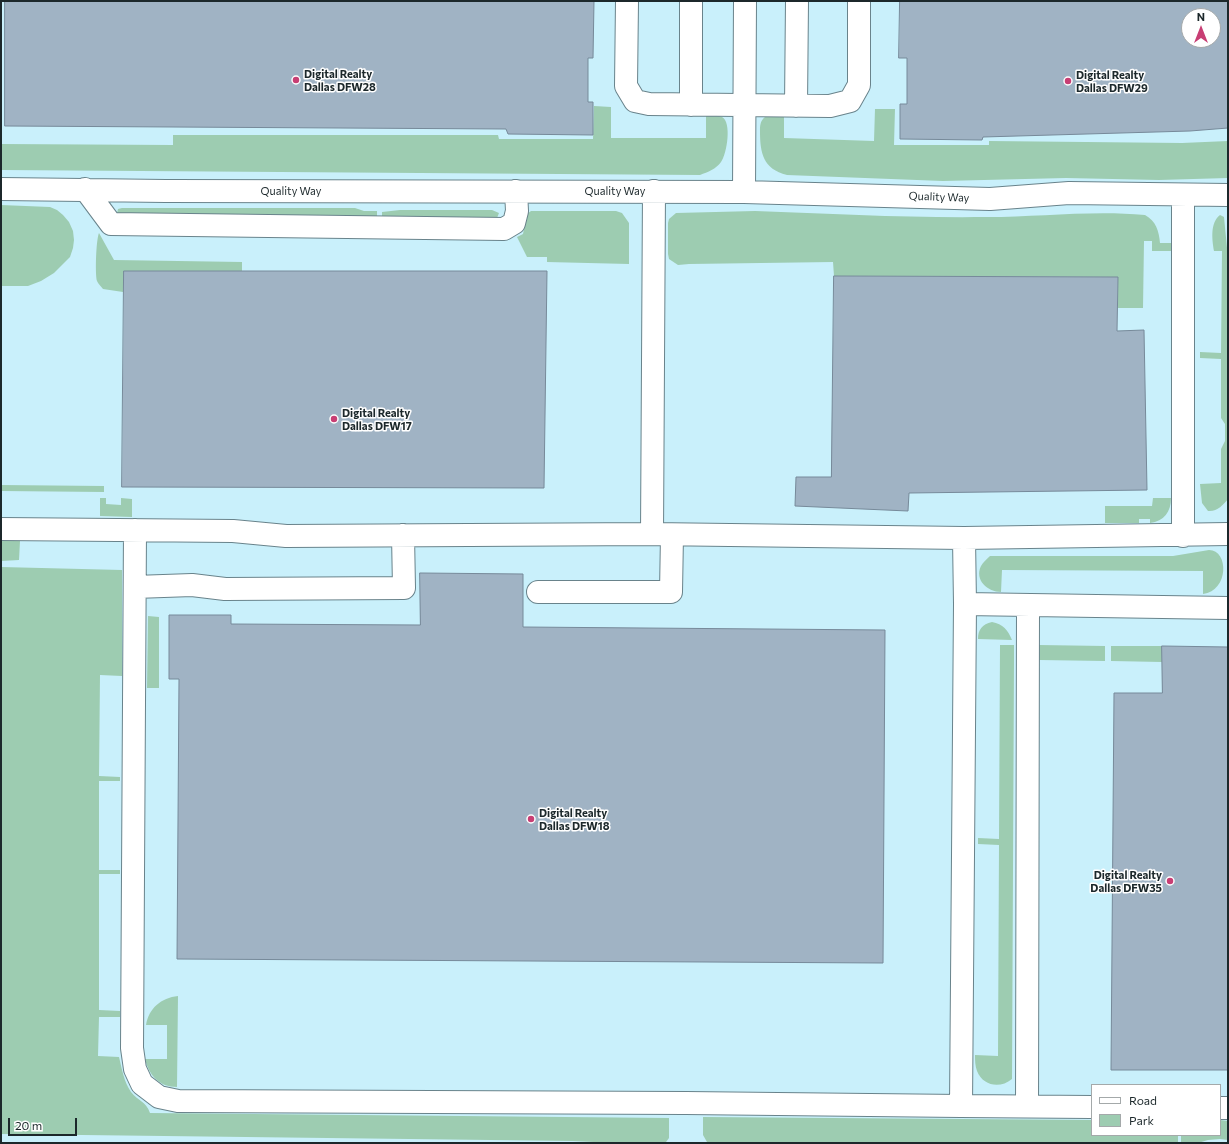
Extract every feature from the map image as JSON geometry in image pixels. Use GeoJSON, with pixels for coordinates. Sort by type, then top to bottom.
{"type":"FeatureCollection","features":[{"type":"Feature","properties":{"kind":"street"},"geometry":{"type":"LineString","coordinates":[[627,1],[626,86],[635,100],[649,104],[745,106],[830,106],[850,100],[859,85],[859,1]]}},
{"type":"Feature","properties":{"kind":"street"},"geometry":{"type":"LineString","coordinates":[[691,1],[691,105]]}},
{"type":"Feature","properties":{"kind":"street"},"geometry":{"type":"LineString","coordinates":[[744,192],[745,1]]}},
{"type":"Feature","properties":{"kind":"street"},"geometry":{"type":"LineString","coordinates":[[796,106],[797,1]]}},
{"type":"Feature","properties":{"kind":"street","name":"Quality Way"},"geometry":{"type":"LineString","coordinates":[[1,189],[166,191],[654,191],[990,199],[1069,193],[1228,195]]}},
{"type":"Feature","properties":{"kind":"street"},"geometry":{"type":"LineString","coordinates":[[85,189],[111,224],[504,229],[514,223],[516,211],[516,191]]}},
{"type":"Feature","properties":{"kind":"street"},"geometry":{"type":"LineString","coordinates":[[538,592],[671,592],[662,534],[654,191]]}},
{"type":"Feature","properties":{"kind":"street"},"geometry":{"type":"LineString","coordinates":[[1182,536],[1183,195]]}},
{"type":"Feature","properties":{"kind":"street"},"geometry":{"type":"LineString","coordinates":[[1,529],[233,531],[286,536],[662,534],[964,538],[1182,536],[1228,534]]}},
{"type":"Feature","properties":{"kind":"street"},"geometry":{"type":"LineString","coordinates":[[135,530],[132,1048],[135,1069],[142,1084],[159,1097],[186,1101],[686,1103],[1091,1107]]}},
{"type":"Feature","properties":{"kind":"street"},"geometry":{"type":"LineString","coordinates":[[135,587],[192,585],[225,589],[404,588],[403,535]]}},
{"type":"Feature","properties":{"kind":"street"},"geometry":{"type":"LineString","coordinates":[[961,1106],[965,604],[964,538]]}},
{"type":"Feature","properties":{"kind":"street"},"geometry":{"type":"LineString","coordinates":[[965,604],[1228,608]]}},
{"type":"Feature","properties":{"kind":"street"},"geometry":{"type":"LineString","coordinates":[[1027,1106],[1028,605]]}},
{"type":"Feature","properties":{"kind":"shaded area"},"geometry":{"type":"Polygon","coordinates":[[[1,1],[1228,1],[1228,1143],[1,1143],[1,1]]]}},
{"type":"Feature","properties":{"kind":"green space"},"geometry":{"type":"Polygon","coordinates":[[[594,106],[611,107],[611,138],[706,138],[706,116],[722,117],[725,120],[728,131],[727,146],[723,158],[714,168],[700,175],[1,170],[1,144],[173,145],[173,135],[498,135],[499,139],[593,139],[594,106]]]}},
{"type":"Feature","properties":{"kind":"green space"},"geometry":{"type":"Polygon","coordinates":[[[875,109],[895,109],[894,145],[989,145],[989,141],[1182,143],[1228,141],[1228,178],[1159,180],[1066,178],[943,181],[787,175],[773,169],[764,159],[760,139],[760,125],[763,119],[767,116],[784,116],[784,138],[874,141],[875,109]]]}},
{"type":"Feature","properties":{"kind":"green space"},"geometry":{"type":"Polygon","coordinates":[[[1,205],[50,207],[57,210],[69,222],[73,231],[74,240],[70,257],[54,273],[41,281],[28,286],[1,286],[1,205]]]}},
{"type":"Feature","properties":{"kind":"green space"},"geometry":{"type":"Polygon","coordinates":[[[355,208],[364,211],[377,211],[377,216],[382,216],[382,212],[400,210],[492,210],[499,213],[497,218],[117,213],[118,209],[355,208]]]}},
{"type":"Feature","properties":{"kind":"green space"},"geometry":{"type":"Polygon","coordinates":[[[531,211],[616,211],[622,213],[629,223],[629,264],[547,262],[547,257],[527,257],[517,237],[523,234],[527,214],[531,211]]]}},
{"type":"Feature","properties":{"kind":"green space"},"geometry":{"type":"Polygon","coordinates":[[[755,211],[929,217],[1007,217],[1106,213],[1145,215],[1154,223],[1159,234],[1160,243],[1172,243],[1172,251],[1152,251],[1152,241],[1144,241],[1143,308],[1118,308],[1118,277],[834,276],[833,262],[678,265],[669,259],[668,223],[669,219],[676,213],[755,211]]]}},
{"type":"Feature","properties":{"kind":"green space"},"geometry":{"type":"Polygon","coordinates":[[[1220,215],[1224,217],[1228,258],[1228,499],[1217,509],[1208,511],[1202,503],[1200,484],[1221,483],[1221,449],[1225,441],[1225,424],[1221,418],[1221,359],[1200,358],[1200,352],[1221,353],[1222,251],[1214,251],[1212,236],[1213,227],[1220,215]]]}},
{"type":"Feature","properties":{"kind":"green space"},"geometry":{"type":"Polygon","coordinates":[[[99,233],[114,260],[242,262],[242,272],[124,271],[123,292],[103,289],[97,282],[96,277],[99,233]]]}},
{"type":"Feature","properties":{"kind":"green space"},"geometry":{"type":"Polygon","coordinates":[[[1,485],[104,486],[104,492],[1,491],[1,485]]]}},
{"type":"Feature","properties":{"kind":"green space"},"geometry":{"type":"Polygon","coordinates":[[[100,498],[106,498],[106,504],[121,505],[121,498],[132,499],[132,517],[100,516],[100,498]]]}},
{"type":"Feature","properties":{"kind":"green space"},"geometry":{"type":"Polygon","coordinates":[[[1153,498],[1171,498],[1170,508],[1163,518],[1150,523],[1150,519],[1139,519],[1139,523],[1105,523],[1105,506],[1152,506],[1153,498]]]}},
{"type":"Feature","properties":{"kind":"green space"},"geometry":{"type":"Polygon","coordinates":[[[1,541],[20,541],[19,560],[1,561],[1,541]]]}},
{"type":"Feature","properties":{"kind":"green space"},"geometry":{"type":"Polygon","coordinates":[[[1209,550],[1216,552],[1220,556],[1223,563],[1222,579],[1218,586],[1212,591],[1203,594],[1203,571],[1002,570],[1001,592],[991,590],[984,584],[979,576],[981,566],[990,556],[1173,556],[1209,550]]]}},
{"type":"Feature","properties":{"kind":"green space"},"geometry":{"type":"Polygon","coordinates":[[[1,567],[122,570],[122,676],[100,675],[99,776],[120,777],[120,781],[99,781],[99,870],[120,870],[120,874],[99,874],[99,1010],[120,1011],[120,1017],[99,1017],[98,1056],[119,1057],[131,1092],[144,1103],[150,1113],[669,1118],[669,1138],[666,1142],[1,1134],[1,567]]]}},
{"type":"Feature","properties":{"kind":"green space"},"geometry":{"type":"Polygon","coordinates":[[[148,616],[159,617],[159,688],[147,688],[148,616]]]}},
{"type":"Feature","properties":{"kind":"green space"},"geometry":{"type":"Polygon","coordinates":[[[992,622],[1005,628],[1012,640],[978,639],[981,628],[992,622]]]}},
{"type":"Feature","properties":{"kind":"green space"},"geometry":{"type":"Polygon","coordinates":[[[1000,645],[1014,645],[1012,1079],[997,1085],[988,1083],[980,1076],[976,1067],[975,1055],[998,1056],[999,845],[978,844],[978,838],[999,839],[1000,645]]]}},
{"type":"Feature","properties":{"kind":"green space"},"geometry":{"type":"Polygon","coordinates":[[[1039,645],[1105,646],[1105,661],[1039,660],[1039,645]]]}},
{"type":"Feature","properties":{"kind":"green space"},"geometry":{"type":"Polygon","coordinates":[[[1111,646],[1162,646],[1162,662],[1111,661],[1111,646]]]}},
{"type":"Feature","properties":{"kind":"green space"},"geometry":{"type":"Polygon","coordinates":[[[178,996],[177,1087],[165,1085],[156,1079],[149,1070],[145,1059],[167,1059],[167,1025],[146,1025],[150,1014],[157,1005],[166,999],[178,996]]]}},
{"type":"Feature","properties":{"kind":"green space"},"geometry":{"type":"Polygon","coordinates":[[[703,1117],[1091,1120],[1091,1136],[1178,1136],[1178,1143],[707,1142],[703,1135],[703,1117]]]}},
{"type":"Feature","properties":{"kind":"green space"},"geometry":{"type":"Polygon","coordinates":[[[1221,1120],[1228,1121],[1228,1140],[1220,1139],[1198,1143],[1181,1143],[1181,1136],[1221,1136],[1221,1120]]]}},
{"type":"Feature","properties":{"kind":"building","name":"Digital Realty Dallas DFW28"},"geometry":{"type":"Polygon","coordinates":[[[5,1],[594,1],[593,58],[588,58],[588,102],[593,102],[593,135],[508,134],[506,129],[5,126],[5,1]]]}},
{"type":"Feature","properties":{"kind":"building","name":"Digital Realty Dallas DFW29"},"geometry":{"type":"Polygon","coordinates":[[[900,1],[1228,1],[1228,128],[1190,131],[983,137],[982,140],[900,139],[900,104],[907,104],[907,58],[899,58],[900,1]]]}},
{"type":"Feature","properties":{"kind":"building","name":"Digital Realty Dallas DFW17"},"geometry":{"type":"Polygon","coordinates":[[[124,271],[547,271],[544,488],[122,487],[124,271]]]}},
{"type":"Feature","properties":{"kind":"building"},"geometry":{"type":"Polygon","coordinates":[[[834,276],[1118,277],[1117,331],[1144,330],[1147,490],[909,493],[908,511],[795,506],[796,477],[831,477],[834,276]]]}},
{"type":"Feature","properties":{"kind":"building","name":"Digital Realty Dallas DFW18"},"geometry":{"type":"Polygon","coordinates":[[[420,573],[523,574],[523,627],[885,630],[883,963],[177,959],[179,679],[169,679],[169,615],[231,615],[231,624],[420,625],[420,573]]]}},
{"type":"Feature","properties":{"kind":"building","name":"Digital Realty Dallas DFW35"},"geometry":{"type":"Polygon","coordinates":[[[1162,646],[1228,647],[1228,1070],[1111,1070],[1114,693],[1162,693],[1162,646]]]}},
{"type":"Feature","properties":{"kind":"place","name":"Digital Realty Dallas DFW28"},"geometry":{"type":"Point","coordinates":[296,80]}},
{"type":"Feature","properties":{"kind":"place","name":"Digital Realty Dallas DFW29"},"geometry":{"type":"Point","coordinates":[1068,81]}},
{"type":"Feature","properties":{"kind":"place","name":"Digital Realty Dallas DFW17"},"geometry":{"type":"Point","coordinates":[334,419]}},
{"type":"Feature","properties":{"kind":"place","name":"Digital Realty Dallas DFW18"},"geometry":{"type":"Point","coordinates":[531,819]}},
{"type":"Feature","properties":{"kind":"place","name":"Digital Realty Dallas DFW35"},"geometry":{"type":"Point","coordinates":[1170,881]}}]}
